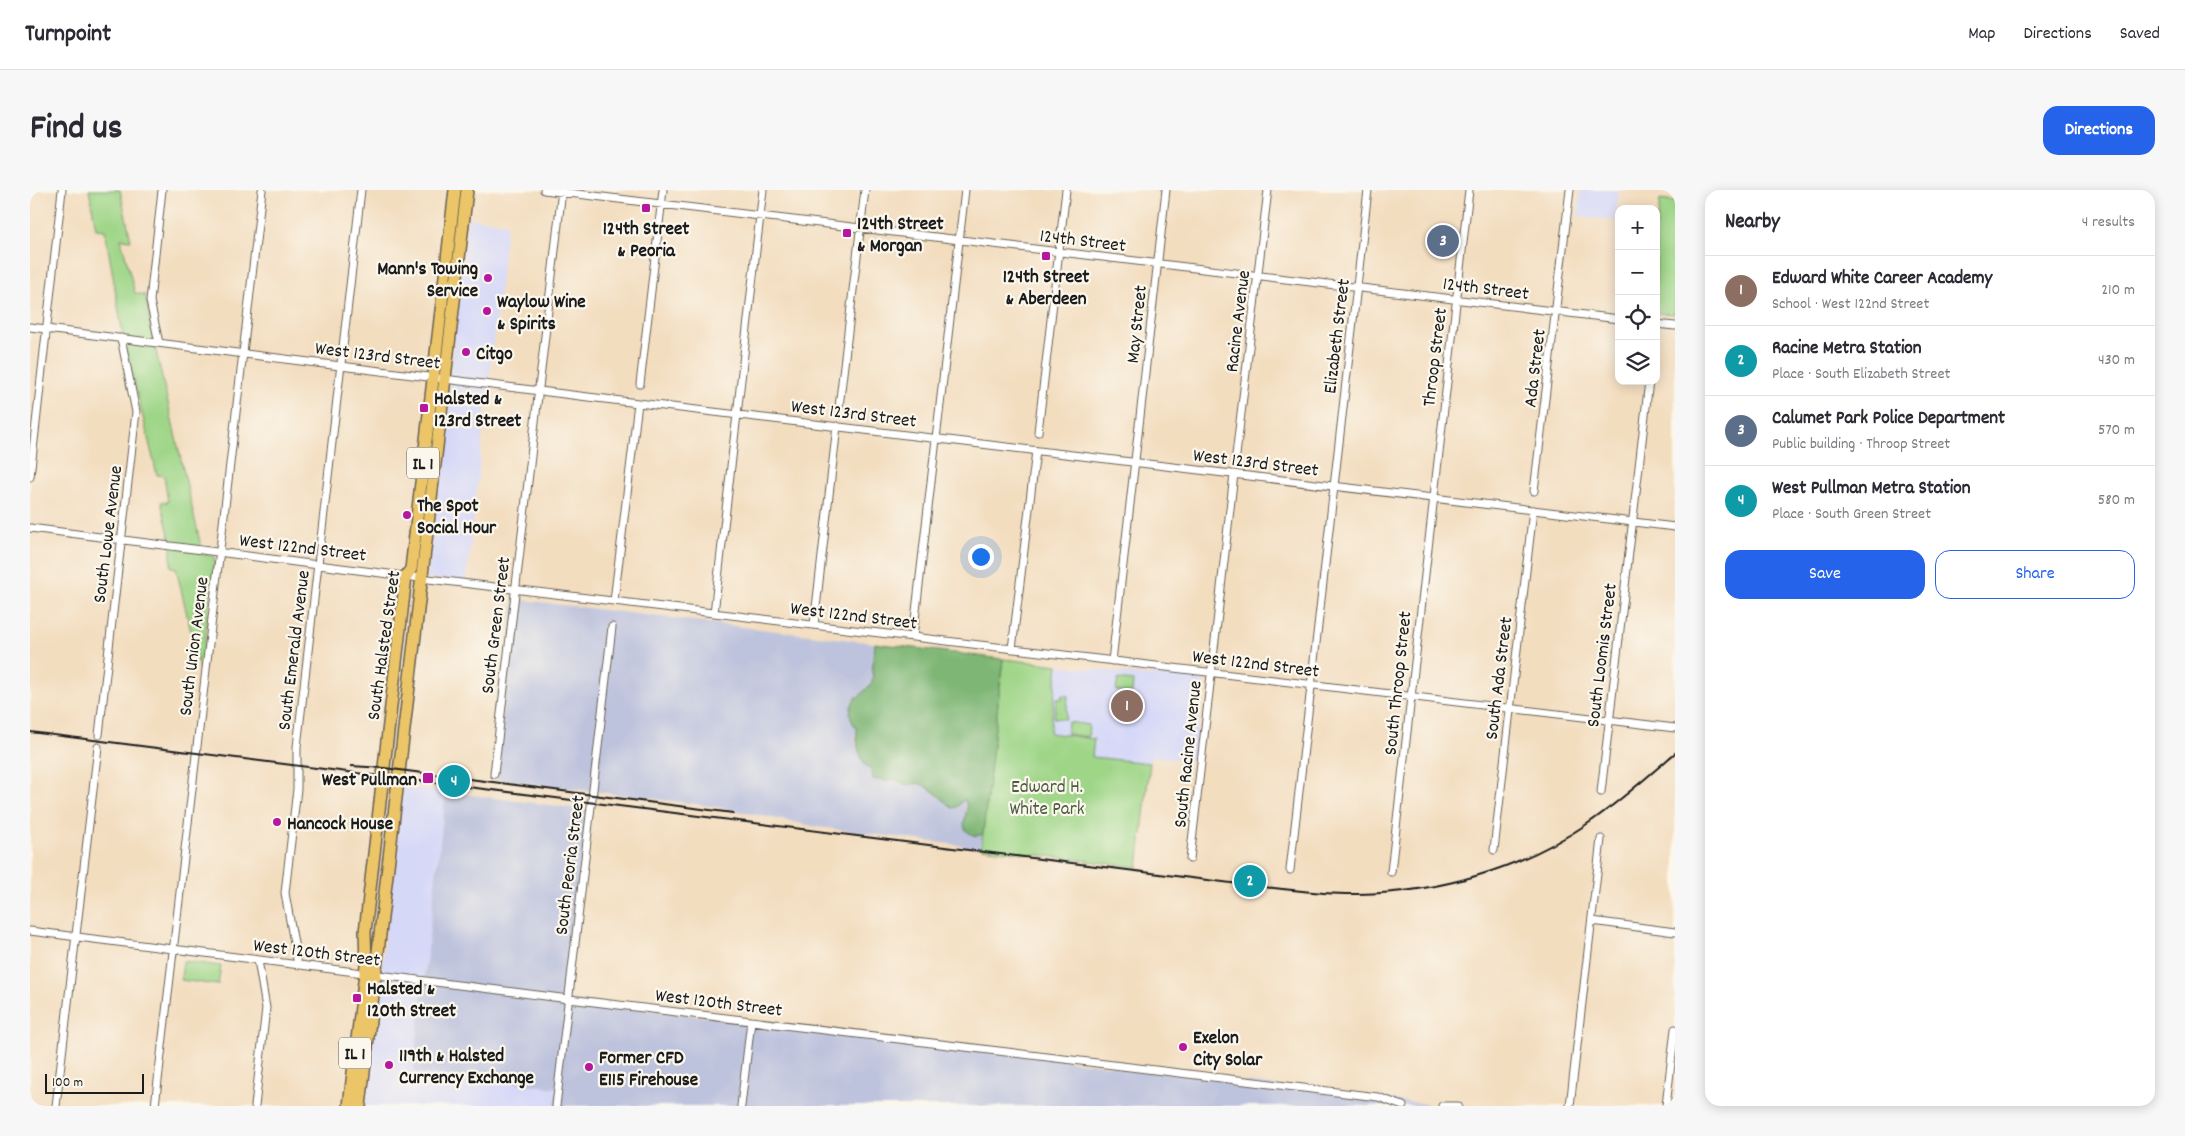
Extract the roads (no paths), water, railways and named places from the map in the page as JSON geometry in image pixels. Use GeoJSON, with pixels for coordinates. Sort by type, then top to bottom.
{"type":"FeatureCollection","features":[{"type":"Feature","properties":{"kind":"main road","name":"South Halsted Street"},"geometry":{"type":"LineString","coordinates":[[349,1106],[370,974],[420,578],[455,190]]}},
{"type":"Feature","properties":{"kind":"main road","name":"South Halsted Street"},"geometry":{"type":"LineString","coordinates":[[360,1106],[370,974],[365,932],[406,576],[411,568],[467,190]]}},
{"type":"Feature","properties":{"kind":"street"},"geometry":{"type":"LineString","coordinates":[[30,477],[62,190]]}},
{"type":"Feature","properties":{"kind":"street"},"geometry":{"type":"LineString","coordinates":[[159,343],[150,300],[162,190]]}},
{"type":"Feature","properties":{"kind":"street","name":"South Union Avenue"},"geometry":{"type":"LineString","coordinates":[[155,1106],[262,190]]}},
{"type":"Feature","properties":{"kind":"street","name":"South Emerald Avenue"},"geometry":{"type":"LineString","coordinates":[[298,965],[284,893],[297,789],[297,747],[361,190]]}},
{"type":"Feature","properties":{"kind":"street","name":"124th Street"},"geometry":{"type":"LineString","coordinates":[[544,190],[1615,319]]}},
{"type":"Feature","properties":{"kind":"street"},"geometry":{"type":"LineString","coordinates":[[640,384],[663,190]]}},
{"type":"Feature","properties":{"kind":"street"},"geometry":{"type":"LineString","coordinates":[[714,613],[763,190]]}},
{"type":"Feature","properties":{"kind":"street"},"geometry":{"type":"LineString","coordinates":[[839,407],[865,190]]}},
{"type":"Feature","properties":{"kind":"street"},"geometry":{"type":"LineString","coordinates":[[913,637],[965,190]]}},
{"type":"Feature","properties":{"kind":"street"},"geometry":{"type":"LineString","coordinates":[[1038,432],[1066,190]]}},
{"type":"Feature","properties":{"kind":"street","name":"May Street"},"geometry":{"type":"LineString","coordinates":[[1112,661],[1166,190]]}},
{"type":"Feature","properties":{"kind":"street","name":"Racine Avenue"},"geometry":{"type":"LineString","coordinates":[[1236,455],[1268,190]]}},
{"type":"Feature","properties":{"kind":"street","name":"Elizabeth Street"},"geometry":{"type":"LineString","coordinates":[[1290,870],[1368,190]]}},
{"type":"Feature","properties":{"kind":"street","name":"Throop Street"},"geometry":{"type":"LineString","coordinates":[[1433,498],[1469,190]]}},
{"type":"Feature","properties":{"kind":"street","name":"Ada Street"},"geometry":{"type":"LineString","coordinates":[[1534,491],[1570,190]]}},
{"type":"Feature","properties":{"kind":"street","name":"South Green Street"},"geometry":{"type":"LineString","coordinates":[[494,774],[562,191]]}},
{"type":"Feature","properties":{"kind":"street"},"geometry":{"type":"LineString","coordinates":[[1660,324],[1675,326]]}},
{"type":"Feature","properties":{"kind":"street","name":"West 123rd Street"},"geometry":{"type":"LineString","coordinates":[[30,327],[638,403],[1675,527]]}},
{"type":"Feature","properties":{"kind":"street","name":"South Lowe Avenue"},"geometry":{"type":"LineString","coordinates":[[99,735],[136,412],[121,338]]}},
{"type":"Feature","properties":{"kind":"street","name":"South Loomis Street"},"geometry":{"type":"LineString","coordinates":[[1601,792],[1649,385]]}},
{"type":"Feature","properties":{"kind":"street"},"geometry":{"type":"LineString","coordinates":[[614,601],[638,403]]}},
{"type":"Feature","properties":{"kind":"street"},"geometry":{"type":"LineString","coordinates":[[814,625],[837,426]]}},
{"type":"Feature","properties":{"kind":"street"},"geometry":{"type":"LineString","coordinates":[[1012,649],[1036,450]]}},
{"type":"Feature","properties":{"kind":"street","name":"South Racine Avenue"},"geometry":{"type":"LineString","coordinates":[[1190,859],[1234,474]]}},
{"type":"Feature","properties":{"kind":"street","name":"South Throop Street"},"geometry":{"type":"LineString","coordinates":[[1391,872],[1433,498]]}},
{"type":"Feature","properties":{"kind":"street","name":"South Ada Street"},"geometry":{"type":"LineString","coordinates":[[1494,850],[1533,510]]}},
{"type":"Feature","properties":{"kind":"street","name":"West 122nd Street"},"geometry":{"type":"LineString","coordinates":[[30,528],[420,578],[1675,728]]}},
{"type":"Feature","properties":{"kind":"street","name":"South Peoria Street"},"geometry":{"type":"LineString","coordinates":[[556,1106],[612,627]]}},
{"type":"Feature","properties":{"kind":"street"},"geometry":{"type":"LineString","coordinates":[[56,1106],[98,747]]}},
{"type":"Feature","properties":{"kind":"street"},"geometry":{"type":"LineString","coordinates":[[1570,1106],[1601,839]]}},
{"type":"Feature","properties":{"kind":"street"},"geometry":{"type":"LineString","coordinates":[[1592,921],[1675,932]]}},
{"type":"Feature","properties":{"kind":"street","name":"West 120th Street"},"geometry":{"type":"LineString","coordinates":[[30,931],[569,999],[1378,1097],[1403,1106]]}},
{"type":"Feature","properties":{"kind":"street"},"geometry":{"type":"LineString","coordinates":[[254,1106],[266,1008],[258,960]]}},
{"type":"Feature","properties":{"kind":"street"},"geometry":{"type":"LineString","coordinates":[[741,1106],[751,1021]]}},
{"type":"Feature","properties":{"kind":"street"},"geometry":{"type":"LineString","coordinates":[[1666,1106],[1675,1029]]}},
{"type":"Feature","properties":{"kind":"street"},"geometry":{"type":"LineString","coordinates":[[1446,1106],[1458,1106]]}},
{"type":"Feature","properties":{"kind":"railway"},"geometry":{"type":"LineString","coordinates":[[30,732],[1263,887],[1346,894],[1388,893],[1418,889],[1477,876],[1506,866],[1534,854],[1587,824],[1632,790],[1675,753]]}},
{"type":"Feature","properties":{"kind":"railway"},"geometry":{"type":"LineString","coordinates":[[351,766],[384,768],[733,813]]}},
{"type":"Feature","properties":{"kind":"place","name":"124th Street & Peoria"},"geometry":{"type":"Point","coordinates":[646,208]}},
{"type":"Feature","properties":{"kind":"place","name":"124th Street & Morgan"},"geometry":{"type":"Point","coordinates":[847,233]}},
{"type":"Feature","properties":{"kind":"place","name":"Calumet Park Police Department"},"geometry":{"type":"Point","coordinates":[1443,241]}},
{"type":"Feature","properties":{"kind":"place","name":"124th Street & Aberdeen"},"geometry":{"type":"Point","coordinates":[1046,256]}},
{"type":"Feature","properties":{"kind":"place","name":"Mann's Towing Service"},"geometry":{"type":"Point","coordinates":[488,278]}},
{"type":"Feature","properties":{"kind":"place","name":"Waylow Wine & Spirits"},"geometry":{"type":"Point","coordinates":[487,311]}},
{"type":"Feature","properties":{"kind":"place","name":"Citgo"},"geometry":{"type":"Point","coordinates":[466,352]}},
{"type":"Feature","properties":{"kind":"place","name":"Halsted & 123rd Street"},"geometry":{"type":"Point","coordinates":[424,408]}},
{"type":"Feature","properties":{"kind":"place","name":"The Spot Social Hour"},"geometry":{"type":"Point","coordinates":[407,515]}},
{"type":"Feature","properties":{"kind":"place","name":"Edward White Career Academy"},"geometry":{"type":"Point","coordinates":[1127,706]}},
{"type":"Feature","properties":{"kind":"place","name":"West Pullman"},"geometry":{"type":"Point","coordinates":[428,778]}},
{"type":"Feature","properties":{"kind":"place","name":"West Pullman Metra Station"},"geometry":{"type":"Point","coordinates":[454,781]}},
{"type":"Feature","properties":{"kind":"place","name":"Hancock House"},"geometry":{"type":"Point","coordinates":[277,822]}},
{"type":"Feature","properties":{"kind":"place","name":"Racine Metra Station"},"geometry":{"type":"Point","coordinates":[1250,881]}},
{"type":"Feature","properties":{"kind":"place","name":"Halsted & 120th Street"},"geometry":{"type":"Point","coordinates":[357,998]}},
{"type":"Feature","properties":{"kind":"place","name":"Exelon City Solar"},"geometry":{"type":"Point","coordinates":[1183,1047]}},
{"type":"Feature","properties":{"kind":"place","name":"119th & Halsted Currency Exchange"},"geometry":{"type":"Point","coordinates":[389,1065]}},
{"type":"Feature","properties":{"kind":"place","name":"Former CFD E115 Firehouse"},"geometry":{"type":"Point","coordinates":[589,1067]}},
{"type":"Feature","properties":{"kind":"park label","name":"Edward H. White Park"},"geometry":{"type":"Point","coordinates":[1047,796]}}]}
